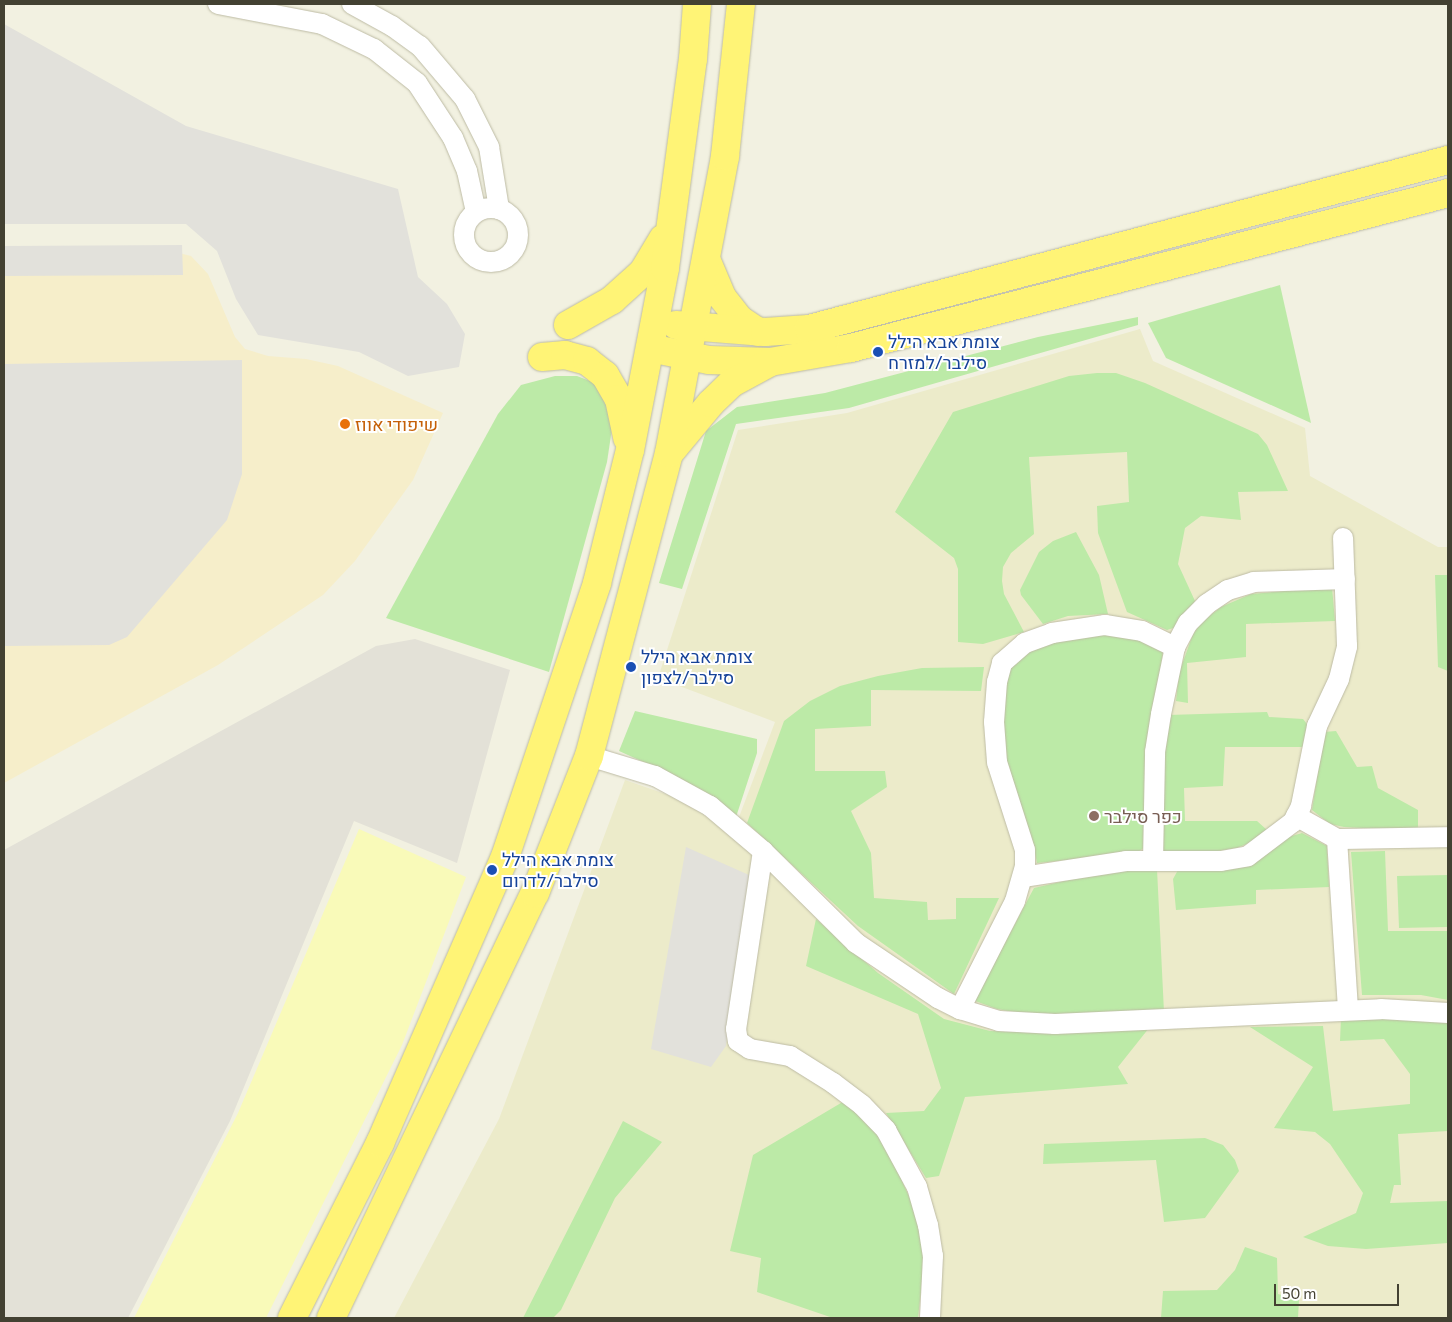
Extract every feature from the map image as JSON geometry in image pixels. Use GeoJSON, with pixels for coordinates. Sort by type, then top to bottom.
{"type":"FeatureCollection","features":[{"type":"Feature","properties":{"kind":"highway"},"geometry":{"type":"LineString","coordinates":[[292,1318],[380,1143],[505,857],[597,583],[630,450],[652,335],[670,227],[693,59],[697,4]]}},
{"type":"Feature","properties":{"kind":"highway"},"geometry":{"type":"LineString","coordinates":[[332,1318],[535,893],[589,756],[669,453],[725,156],[741,4]]}},
{"type":"Feature","properties":{"kind":"highway"},"geometry":{"type":"LineString","coordinates":[[652,335],[694,327],[758,332],[809,329],[1448,160]]}},
{"type":"Feature","properties":{"kind":"highway"},"geometry":{"type":"LineString","coordinates":[[652,335],[688,356],[733,362],[770,362],[852,348],[1442,196]]}},
{"type":"Feature","properties":{"kind":"highway"},"geometry":{"type":"LineString","coordinates":[[568,325],[612,300],[644,272],[670,227]]}},
{"type":"Feature","properties":{"kind":"highway"},"geometry":{"type":"LineString","coordinates":[[706,259],[722,297],[739,319],[758,332]]}},
{"type":"Feature","properties":{"kind":"highway"},"geometry":{"type":"LineString","coordinates":[[542,357],[565,355],[587,361],[605,375],[619,399],[630,450]]}},
{"type":"Feature","properties":{"kind":"highway"},"geometry":{"type":"LineString","coordinates":[[669,453],[711,402],[732,383],[770,362]]}},
{"type":"Feature","properties":{"kind":"street"},"geometry":{"type":"LineString","coordinates":[[218,4],[322,24],[374,49],[418,84],[453,138],[467,172],[476,212]]}},
{"type":"Feature","properties":{"kind":"street"},"geometry":{"type":"LineString","coordinates":[[352,4],[392,26],[420,46],[465,99],[489,147],[499,209]]}},
{"type":"Feature","properties":{"kind":"street"},"geometry":{"type":"LineString","coordinates":[[490,208],[499,209],[510,216],[518,235],[510,254],[491,262],[471,254],[465,245],[465,225],[476,212],[490,208]]}},
{"type":"Feature","properties":{"kind":"street"},"geometry":{"type":"LineString","coordinates":[[1023,876],[1091,865],[1153,861],[1221,861],[1248,856],[1282,833],[1296,816],[1301,806],[1317,726],[1344,666],[1347,646],[1343,538]]}},
{"type":"Feature","properties":{"kind":"street"},"geometry":{"type":"LineString","coordinates":[[1153,861],[1155,752],[1175,647],[1188,622],[1207,604],[1228,590],[1276,579],[1345,578]]}},
{"type":"Feature","properties":{"kind":"street"},"geometry":{"type":"LineString","coordinates":[[960,1009],[1015,901],[1023,876],[1025,850],[996,762],[996,682],[1002,663],[1010,654],[1034,640],[1052,633],[1105,625],[1142,631],[1175,647]]}},
{"type":"Feature","properties":{"kind":"street"},"geometry":{"type":"LineString","coordinates":[[589,756],[655,776],[710,806],[763,851],[856,943],[960,1009],[999,1021],[1056,1024],[1411,1008],[1448,1013]]}},
{"type":"Feature","properties":{"kind":"street"},"geometry":{"type":"LineString","coordinates":[[1296,816],[1337,840],[1448,837]]}},
{"type":"Feature","properties":{"kind":"street"},"geometry":{"type":"LineString","coordinates":[[1337,840],[1348,1010]]}},
{"type":"Feature","properties":{"kind":"street"},"geometry":{"type":"LineString","coordinates":[[763,851],[736,1029],[738,1041],[750,1049],[790,1056],[840,1088],[886,1130],[917,1187],[928,1225],[933,1264],[930,1318]]}},
{"type":"Feature","properties":{"kind":"shaded area"},"geometry":{"type":"Polygon","coordinates":[[[4,24],[186,126],[398,189],[418,277],[447,304],[465,334],[459,367],[408,376],[359,352],[258,335],[236,299],[217,251],[186,224],[4,224],[4,24]]]}},
{"type":"Feature","properties":{"kind":"shaded area"},"geometry":{"type":"Polygon","coordinates":[[[182,245],[183,275],[4,276],[4,246],[182,245]]]}},
{"type":"Feature","properties":{"kind":"shaded area"},"geometry":{"type":"Polygon","coordinates":[[[155,247],[191,256],[208,274],[235,337],[245,349],[268,356],[306,359],[338,366],[443,413],[413,480],[355,561],[323,595],[218,665],[4,783],[4,249],[155,247]]]}},
{"type":"Feature","properties":{"kind":"shaded area"},"geometry":{"type":"Polygon","coordinates":[[[1280,285],[1311,423],[1166,358],[1148,323],[1280,285]]]}},
{"type":"Feature","properties":{"kind":"shaded area"},"geometry":{"type":"Polygon","coordinates":[[[1138,317],[1138,325],[849,408],[736,424],[682,589],[659,583],[706,431],[737,407],[825,393],[1038,337],[1138,317]]]}},
{"type":"Feature","properties":{"kind":"shaded area","name":"כפר סילבר"},"geometry":{"type":"Polygon","coordinates":[[[1140,329],[1153,361],[1305,428],[1310,476],[1438,547],[1448,547],[1448,1318],[394,1318],[499,1119],[625,780],[677,798],[733,833],[775,722],[658,678],[738,430],[847,413],[1140,329]]]}},
{"type":"Feature","properties":{"kind":"shaded area"},"geometry":{"type":"Polygon","coordinates":[[[242,360],[242,474],[227,520],[127,637],[109,645],[4,646],[4,364],[242,360]]]}},
{"type":"Feature","properties":{"kind":"shaded area"},"geometry":{"type":"Polygon","coordinates":[[[1116,373],[1145,383],[1258,434],[1267,445],[1288,491],[1238,492],[1241,520],[1201,516],[1185,528],[1178,564],[1195,601],[1180,626],[1167,630],[1127,612],[1098,533],[1097,506],[1129,502],[1127,452],[1029,457],[1034,534],[1011,553],[1003,567],[1002,581],[1004,594],[1024,632],[983,644],[958,642],[958,569],[954,558],[895,512],[953,412],[1069,376],[1116,373]]]}},
{"type":"Feature","properties":{"kind":"shaded area"},"geometry":{"type":"Polygon","coordinates":[[[555,376],[577,376],[600,385],[613,422],[607,462],[549,672],[386,618],[498,414],[521,385],[555,376]]]}},
{"type":"Feature","properties":{"kind":"shaded area"},"geometry":{"type":"Polygon","coordinates":[[[1076,532],[1099,575],[1108,614],[1068,616],[1043,624],[1021,595],[1020,590],[1039,552],[1053,541],[1076,532]]]}},
{"type":"Feature","properties":{"kind":"shaded area"},"geometry":{"type":"Polygon","coordinates":[[[1435,575],[1448,575],[1448,671],[1438,667],[1435,575]]]}},
{"type":"Feature","properties":{"kind":"shaded area"},"geometry":{"type":"Polygon","coordinates":[[[1332,587],[1335,621],[1246,624],[1246,657],[1187,663],[1188,703],[1176,701],[1179,673],[1193,634],[1202,622],[1221,607],[1251,594],[1332,587]]]}},
{"type":"Feature","properties":{"kind":"shaded area"},"geometry":{"type":"Polygon","coordinates":[[[1098,633],[1145,639],[1163,652],[1149,736],[1144,848],[1136,853],[1037,863],[1033,843],[1005,773],[1001,692],[1015,657],[1036,646],[1098,633]]]}},
{"type":"Feature","properties":{"kind":"shaded area"},"geometry":{"type":"Polygon","coordinates":[[[415,639],[510,670],[457,863],[354,821],[230,1121],[128,1318],[4,1318],[4,850],[376,646],[415,639]]]}},
{"type":"Feature","properties":{"kind":"shaded area"},"geometry":{"type":"Polygon","coordinates":[[[984,667],[981,691],[871,690],[871,726],[815,729],[815,771],[885,771],[887,787],[851,811],[871,853],[874,898],[927,902],[928,920],[956,919],[956,898],[999,898],[954,994],[858,926],[747,823],[784,721],[810,701],[840,686],[878,676],[922,668],[984,667]]]}},
{"type":"Feature","properties":{"kind":"shaded area"},"geometry":{"type":"Polygon","coordinates":[[[635,711],[757,739],[757,753],[736,817],[679,778],[619,751],[635,711]]]}},
{"type":"Feature","properties":{"kind":"shaded area"},"geometry":{"type":"Polygon","coordinates":[[[1267,712],[1269,717],[1303,719],[1311,729],[1305,747],[1225,747],[1223,786],[1184,788],[1185,821],[1257,821],[1267,830],[1256,840],[1237,848],[1205,853],[1161,853],[1162,756],[1168,715],[1267,712]]]}},
{"type":"Feature","properties":{"kind":"shaded area"},"geometry":{"type":"Polygon","coordinates":[[[1336,731],[1357,767],[1372,766],[1378,788],[1418,810],[1418,831],[1344,827],[1330,824],[1312,810],[1324,732],[1336,731]]]}},
{"type":"Feature","properties":{"kind":"shaded area"},"geometry":{"type":"Polygon","coordinates":[[[1302,833],[1327,846],[1329,887],[1256,890],[1256,904],[1176,910],[1173,879],[1178,870],[1302,833]]]}},
{"type":"Feature","properties":{"kind":"shaded area"},"geometry":{"type":"Polygon","coordinates":[[[686,847],[749,875],[726,1046],[711,1067],[651,1049],[686,847]]]}},
{"type":"Feature","properties":{"kind":"shaded area"},"geometry":{"type":"Polygon","coordinates":[[[1385,851],[1388,931],[1448,931],[1448,1000],[1421,995],[1362,995],[1351,852],[1385,851]]]}},
{"type":"Feature","properties":{"kind":"shaded area"},"geometry":{"type":"Polygon","coordinates":[[[1157,869],[1164,1012],[1030,1015],[997,1009],[970,999],[984,982],[1034,888],[1112,870],[1157,869]]]}},
{"type":"Feature","properties":{"kind":"shaded area"},"geometry":{"type":"Polygon","coordinates":[[[1448,875],[1448,927],[1399,928],[1397,876],[1448,875]]]}},
{"type":"Feature","properties":{"kind":"shaded area"},"geometry":{"type":"Polygon","coordinates":[[[816,919],[878,973],[944,1019],[990,1031],[1056,1033],[1149,1028],[1118,1067],[1128,1084],[965,1097],[939,1176],[926,1178],[886,1113],[924,1111],[941,1088],[918,1014],[806,966],[816,919]]]}},
{"type":"Feature","properties":{"kind":"shaded area"},"geometry":{"type":"Polygon","coordinates":[[[1383,1015],[1448,1022],[1448,1131],[1398,1134],[1401,1185],[1394,1185],[1390,1203],[1448,1201],[1448,1243],[1366,1249],[1328,1246],[1303,1237],[1356,1213],[1363,1193],[1330,1144],[1315,1132],[1274,1128],[1313,1067],[1250,1027],[1323,1026],[1333,1111],[1410,1104],[1410,1074],[1384,1039],[1340,1041],[1341,1017],[1383,1015]]]}},
{"type":"Feature","properties":{"kind":"shaded area"},"geometry":{"type":"Polygon","coordinates":[[[846,1100],[873,1127],[890,1154],[915,1210],[925,1255],[918,1318],[833,1318],[757,1292],[761,1258],[730,1251],[753,1155],[846,1100]]]}},
{"type":"Feature","properties":{"kind":"shaded area"},"geometry":{"type":"Polygon","coordinates":[[[623,1121],[662,1142],[615,1198],[561,1310],[553,1318],[523,1318],[623,1121]]]}},
{"type":"Feature","properties":{"kind":"shaded area"},"geometry":{"type":"Polygon","coordinates":[[[1205,1138],[1223,1145],[1235,1160],[1239,1171],[1205,1218],[1164,1222],[1156,1160],[1043,1164],[1044,1144],[1205,1138]]]}},
{"type":"Feature","properties":{"kind":"shaded area"},"geometry":{"type":"Polygon","coordinates":[[[1245,1247],[1277,1258],[1278,1294],[1299,1300],[1298,1318],[1161,1318],[1163,1291],[1217,1290],[1235,1270],[1245,1247]]]}},
{"type":"Feature","properties":{"kind":"sand"},"geometry":{"type":"Polygon","coordinates":[[[359,829],[466,877],[402,1045],[266,1318],[134,1318],[238,1113],[359,829]]]}},
{"type":"Feature","properties":{"kind":"place","name":"צומת אבא הילל סילבר/למזרח"},"geometry":{"type":"Point","coordinates":[878,352]}},
{"type":"Feature","properties":{"kind":"place","name":"שיפודי אווז"},"geometry":{"type":"Point","coordinates":[345,424]}},
{"type":"Feature","properties":{"kind":"place","name":"צומת אבא הילל סילבר/לצפון"},"geometry":{"type":"Point","coordinates":[631,667]}},
{"type":"Feature","properties":{"kind":"place","name":"כפר סילבר"},"geometry":{"type":"Point","coordinates":[1094,816]}},
{"type":"Feature","properties":{"kind":"place","name":"צומת אבא הילל סילבר/לדרום"},"geometry":{"type":"Point","coordinates":[492,870]}}]}
